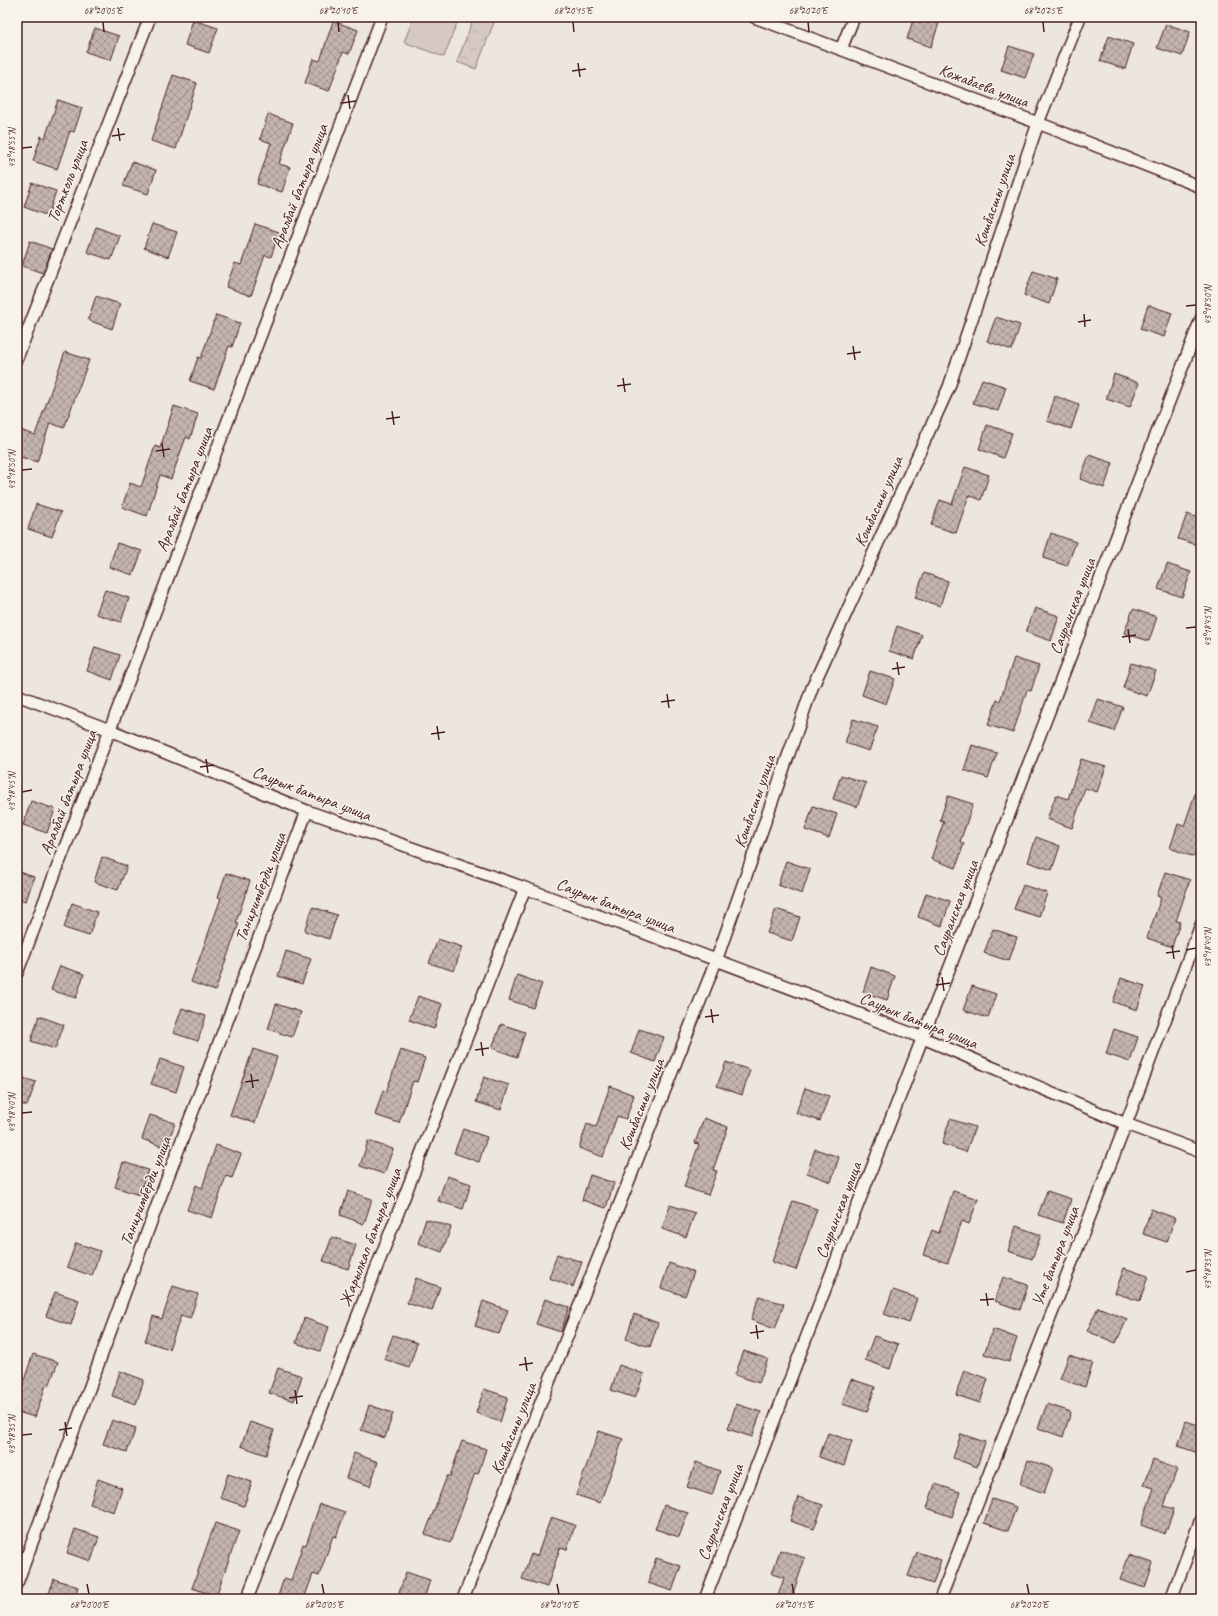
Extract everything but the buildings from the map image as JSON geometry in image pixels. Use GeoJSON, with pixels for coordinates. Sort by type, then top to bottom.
{"type":"FeatureCollection","features":[{"type":"Feature","properties":{"kind":"street","name":"Тортколь улица"},"geometry":{"type":"LineString","coordinates":[[17,358],[150,17]]}},
{"type":"Feature","properties":{"kind":"street","name":"Аралбай батыра улица"},"geometry":{"type":"LineString","coordinates":[[17,973],[382,17]]}},
{"type":"Feature","properties":{"kind":"street","name":"Кожабаева улица"},"geometry":{"type":"LineString","coordinates":[[754,17],[1038,123],[1201,187]]}},
{"type":"Feature","properties":{"kind":"street"},"geometry":{"type":"LineString","coordinates":[[841,49],[854,17]]}},
{"type":"Feature","properties":{"kind":"street","name":"Кошбасшы улица"},"geometry":{"type":"LineString","coordinates":[[463,1599],[716,961],[812,688],[949,387],[1038,123],[1080,17]]}},
{"type":"Feature","properties":{"kind":"street","name":"Сауранская улица"},"geometry":{"type":"LineString","coordinates":[[705,1599],[1201,319]]}},
{"type":"Feature","properties":{"kind":"street","name":"Саурык батыра улица"},"geometry":{"type":"LineString","coordinates":[[17,695],[110,730],[307,811],[525,888],[923,1038],[1126,1124],[1201,1152]]}},
{"type":"Feature","properties":{"kind":"street","name":"Таниримберди улица"},"geometry":{"type":"LineString","coordinates":[[17,1583],[307,811]]}},
{"type":"Feature","properties":{"kind":"street","name":"Жарылкап батыра улица"},"geometry":{"type":"LineString","coordinates":[[247,1599],[525,888]]}},
{"type":"Feature","properties":{"kind":"street","name":"Уте батыра улица"},"geometry":{"type":"LineString","coordinates":[[940,1599],[1126,1124],[1201,925]]}},
{"type":"Feature","properties":{"kind":"street"},"geometry":{"type":"LineString","coordinates":[[1171,1599],[1201,1519]]}},
{"type":"Feature","properties":{"kind":"green space"},"geometry":{"type":"Polygon","coordinates":[[[414,17],[459,17],[444,57],[404,42],[414,17]]]}},
{"type":"Feature","properties":{"kind":"green space"},"geometry":{"type":"Polygon","coordinates":[[[474,17],[496,17],[476,69],[457,62],[474,17]]]}}]}
